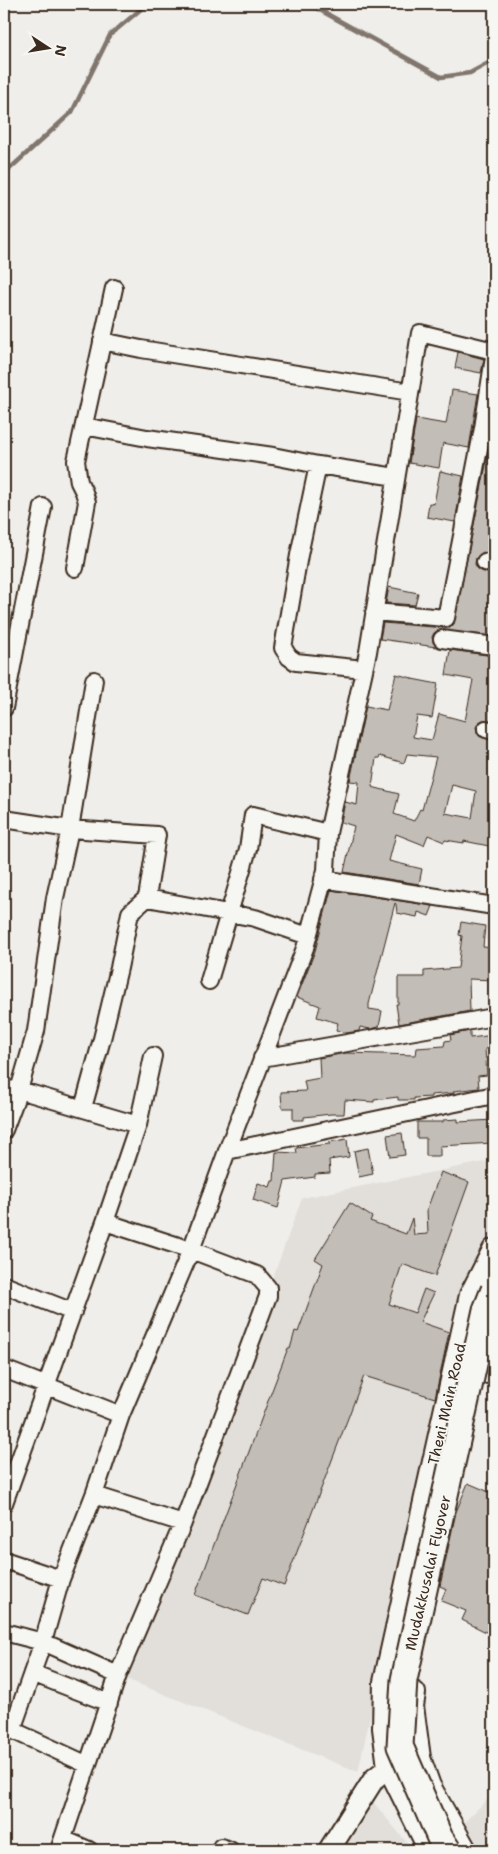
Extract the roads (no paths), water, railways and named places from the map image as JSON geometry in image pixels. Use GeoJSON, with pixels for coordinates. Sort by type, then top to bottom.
{"type":"FeatureCollection","features":[{"type":"Feature","properties":{"kind":"main road","name":"Theni Main Road"},"geometry":{"type":"LineString","coordinates":[[430,1850],[389,1767],[384,1728],[385,1682],[471,1295],[494,1250]]}},
{"type":"Feature","properties":{"kind":"main road","name":"Mudakkusalai Flyover"},"geometry":{"type":"LineString","coordinates":[[448,1850],[440,1838],[400,1746],[404,1680],[486,1310],[494,1290]]}},
{"type":"Feature","properties":{"kind":"main road","name":"Theni Main Road"},"geometry":{"type":"LineString","coordinates":[[465,1850],[429,1786],[419,1758],[412,1706],[422,1634],[494,1331]]}},
{"type":"Feature","properties":{"kind":"main road"},"geometry":{"type":"LineString","coordinates":[[389,1767],[419,1758]]}},
{"type":"Feature","properties":{"kind":"street"},"geometry":{"type":"LineString","coordinates":[[75,568],[86,502],[79,482],[76,461],[114,288]]}},
{"type":"Feature","properties":{"kind":"street"},"geometry":{"type":"LineString","coordinates":[[88,1765],[12,1730],[43,1642],[61,1579],[94,1495],[121,1415],[190,1250],[308,936],[326,870],[328,834],[364,669],[420,333],[494,351]]}},
{"type":"Feature","properties":{"kind":"street"},"geometry":{"type":"LineString","coordinates":[[102,341],[141,349],[410,392]]}},
{"type":"Feature","properties":{"kind":"street"},"geometry":{"type":"LineString","coordinates":[[374,612],[446,618],[483,428],[494,357]]}},
{"type":"Feature","properties":{"kind":"street"},"geometry":{"type":"LineString","coordinates":[[84,426],[147,438],[273,456],[396,477]]}},
{"type":"Feature","properties":{"kind":"street"},"geometry":{"type":"LineString","coordinates":[[318,465],[297,564],[283,648],[289,657],[296,662],[364,669]]}},
{"type":"Feature","properties":{"kind":"street"},"geometry":{"type":"LineString","coordinates":[[4,708],[43,507]]}},
{"type":"Feature","properties":{"kind":"street"},"geometry":{"type":"LineString","coordinates":[[442,639],[494,646]]}},
{"type":"Feature","properties":{"kind":"street"},"geometry":{"type":"LineString","coordinates":[[4,1130],[12,1090],[36,1031],[55,898],[70,829],[94,680]]}},
{"type":"Feature","properties":{"kind":"street"},"geometry":{"type":"LineString","coordinates":[[209,981],[248,849],[253,815],[328,834]]}},
{"type":"Feature","properties":{"kind":"street"},"geometry":{"type":"LineString","coordinates":[[4,819],[70,829],[157,835],[147,898],[130,913],[102,1040],[83,1108]]}},
{"type":"Feature","properties":{"kind":"street"},"geometry":{"type":"LineString","coordinates":[[323,879],[494,906]]}},
{"type":"Feature","properties":{"kind":"street"},"geometry":{"type":"LineString","coordinates":[[147,898],[255,918],[308,936]]}},
{"type":"Feature","properties":{"kind":"street"},"geometry":{"type":"LineString","coordinates":[[262,1058],[494,1017]]}},
{"type":"Feature","properties":{"kind":"street"},"geometry":{"type":"LineString","coordinates":[[4,1504],[138,1125],[153,1056]]}},
{"type":"Feature","properties":{"kind":"street"},"geometry":{"type":"LineString","coordinates":[[12,1090],[83,1108],[138,1125]]}},
{"type":"Feature","properties":{"kind":"street"},"geometry":{"type":"LineString","coordinates":[[226,1151],[494,1094]]}},
{"type":"Feature","properties":{"kind":"street"},"geometry":{"type":"LineString","coordinates":[[89,1850],[61,1844],[118,1674],[183,1523],[268,1296],[268,1288],[257,1275],[190,1250],[105,1222]]}},
{"type":"Feature","properties":{"kind":"street"},"geometry":{"type":"LineString","coordinates":[[4,1285],[73,1312]]}},
{"type":"Feature","properties":{"kind":"street"},"geometry":{"type":"LineString","coordinates":[[4,1369],[121,1415]]}},
{"type":"Feature","properties":{"kind":"street"},"geometry":{"type":"LineString","coordinates":[[94,1495],[183,1523]]}},
{"type":"Feature","properties":{"kind":"street"},"geometry":{"type":"LineString","coordinates":[[4,1560],[61,1579]]}},
{"type":"Feature","properties":{"kind":"street"},"geometry":{"type":"LineString","coordinates":[[4,1632],[43,1642],[118,1674]]}},
{"type":"Feature","properties":{"kind":"street"},"geometry":{"type":"LineString","coordinates":[[32,1673],[109,1703]]}},
{"type":"Feature","properties":{"kind":"street"},"geometry":{"type":"LineString","coordinates":[[329,1850],[374,1779],[389,1767]]}},
{"type":"Feature","properties":{"kind":"waterway"},"geometry":{"type":"LineString","coordinates":[[4,174],[72,112],[110,35],[147,4]]}},
{"type":"Feature","properties":{"kind":"waterway"},"geometry":{"type":"LineString","coordinates":[[309,4],[441,77],[470,73],[494,60]]}}]}
